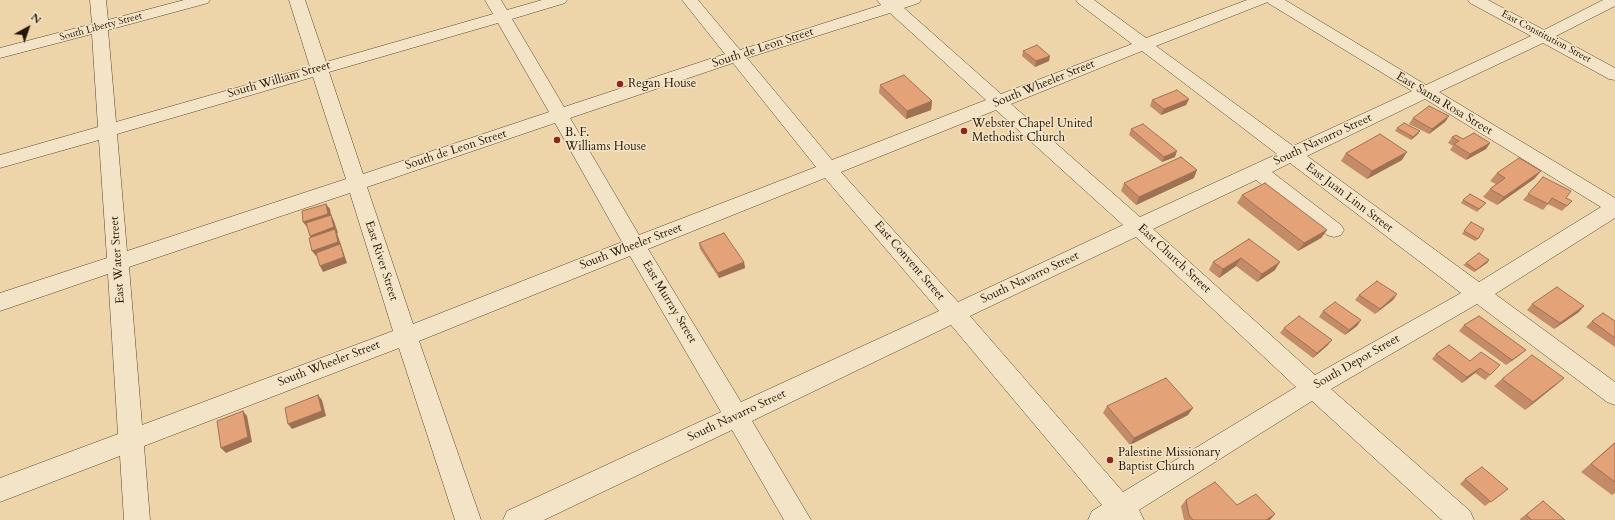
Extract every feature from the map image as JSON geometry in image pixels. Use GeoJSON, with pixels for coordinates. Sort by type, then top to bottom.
{"type":"FeatureCollection","features":[{"type":"Feature","properties":{"kind":"street","name":"East Water Street"},"geometry":{"type":"LineString","coordinates":[[98,0],[137,520]]}},
{"type":"Feature","properties":{"kind":"street","name":"South Liberty Street"},"geometry":{"type":"LineString","coordinates":[[0,53],[202,0]]}},
{"type":"Feature","properties":{"kind":"street","name":"East River Street"},"geometry":{"type":"LineString","coordinates":[[297,0],[355,183],[468,520]]}},
{"type":"Feature","properties":{"kind":"street","name":"South William Street"},"geometry":{"type":"LineString","coordinates":[[0,162],[319,68],[497,8],[559,0]]}},
{"type":"Feature","properties":{"kind":"street","name":"East Convent Street"},"geometry":{"type":"LineString","coordinates":[[690,0],[829,170],[1126,514]]}},
{"type":"Feature","properties":{"kind":"street","name":"South de Leon Street"},"geometry":{"type":"LineString","coordinates":[[0,302],[118,264],[355,183],[737,56],[889,3],[912,0]]}},
{"type":"Feature","properties":{"kind":"street","name":"East Juan Linn Street"},"geometry":{"type":"LineString","coordinates":[[1084,0],[1615,395]]}},
{"type":"Feature","properties":{"kind":"street","name":"South Wheeler Street"},"geometry":{"type":"LineString","coordinates":[[0,490],[131,439],[406,336],[1143,45],[1261,0]]}},
{"type":"Feature","properties":{"kind":"street","name":"East Santa Rosa Street"},"geometry":{"type":"LineString","coordinates":[[1274,0],[1615,208]]}},
{"type":"Feature","properties":{"kind":"street","name":"East Constitution Street"},"geometry":{"type":"LineString","coordinates":[[1476,0],[1615,75]]}},
{"type":"Feature","properties":{"kind":"street","name":"South Navarro Street"},"geometry":{"type":"LineString","coordinates":[[516,520],[1544,36],[1615,0]]}},
{"type":"Feature","properties":{"kind":"street","name":"East Church Street"},"geometry":{"type":"LineString","coordinates":[[889,3],[1138,227],[1313,388],[1461,520]]}},
{"type":"Feature","properties":{"kind":"street","name":"East Murray Street"},"geometry":{"type":"LineString","coordinates":[[497,8],[635,246],[798,520]]}},
{"type":"Feature","properties":{"kind":"street"},"geometry":{"type":"LineString","coordinates":[[1257,171],[1334,230]]}},
{"type":"Feature","properties":{"kind":"street","name":"South Depot Street"},"geometry":{"type":"LineString","coordinates":[[1101,520],[1126,514],[1313,388],[1478,293],[1615,208]]}},
{"type":"Feature","properties":{"kind":"building"},"geometry":{"type":"Polygon","coordinates":[[[1037,45],[1050,56],[1036,61],[1023,51],[1037,45]]]}},
{"type":"Feature","properties":{"kind":"building"},"geometry":{"type":"Polygon","coordinates":[[[904,75],[932,101],[907,111],[880,85],[904,75]]]}},
{"type":"Feature","properties":{"kind":"building"},"geometry":{"type":"Polygon","coordinates":[[[1177,90],[1189,99],[1164,109],[1152,100],[1177,90]]]}},
{"type":"Feature","properties":{"kind":"building"},"geometry":{"type":"Polygon","coordinates":[[[1429,106],[1449,116],[1432,129],[1413,118],[1429,106]]]}},
{"type":"Feature","properties":{"kind":"building"},"geometry":{"type":"Polygon","coordinates":[[[1404,123],[1420,131],[1413,137],[1397,128],[1404,123]]]}},
{"type":"Feature","properties":{"kind":"building"},"geometry":{"type":"Polygon","coordinates":[[[1143,124],[1177,151],[1164,157],[1131,129],[1143,124]]]}},
{"type":"Feature","properties":{"kind":"building"},"geometry":{"type":"Polygon","coordinates":[[[1474,133],[1490,143],[1470,154],[1454,144],[1459,141],[1452,137],[1456,135],[1463,139],[1474,133]]]}},
{"type":"Feature","properties":{"kind":"building"},"geometry":{"type":"Polygon","coordinates":[[[1380,134],[1407,152],[1372,171],[1346,153],[1380,134]]]}},
{"type":"Feature","properties":{"kind":"building"},"geometry":{"type":"Polygon","coordinates":[[[1181,157],[1197,170],[1139,197],[1124,183],[1181,157]]]}},
{"type":"Feature","properties":{"kind":"building"},"geometry":{"type":"Polygon","coordinates":[[[1519,158],[1541,171],[1504,197],[1490,189],[1505,178],[1497,173],[1519,158]]]}},
{"type":"Feature","properties":{"kind":"building"},"geometry":{"type":"Polygon","coordinates":[[[1543,177],[1571,191],[1566,198],[1572,201],[1567,206],[1552,198],[1548,204],[1528,194],[1543,177]]]}},
{"type":"Feature","properties":{"kind":"building"},"geometry":{"type":"Polygon","coordinates":[[[1265,183],[1327,230],[1304,243],[1242,195],[1265,183]]]}},
{"type":"Feature","properties":{"kind":"building"},"geometry":{"type":"Polygon","coordinates":[[[1470,194],[1486,203],[1479,209],[1463,200],[1470,194]]]}},
{"type":"Feature","properties":{"kind":"building"},"geometry":{"type":"Polygon","coordinates":[[[326,204],[328,214],[303,222],[302,211],[326,204]]]}},
{"type":"Feature","properties":{"kind":"building"},"geometry":{"type":"Polygon","coordinates":[[[331,215],[334,227],[310,236],[306,223],[331,215]]]}},
{"type":"Feature","properties":{"kind":"building"},"geometry":{"type":"Polygon","coordinates":[[[1471,222],[1484,229],[1478,239],[1464,231],[1471,222]]]}},
{"type":"Feature","properties":{"kind":"building"},"geometry":{"type":"Polygon","coordinates":[[[335,229],[338,242],[312,251],[309,238],[335,229]]]}},
{"type":"Feature","properties":{"kind":"building"},"geometry":{"type":"Polygon","coordinates":[[[724,233],[744,262],[718,273],[699,243],[724,233]]]}},
{"type":"Feature","properties":{"kind":"building"},"geometry":{"type":"Polygon","coordinates":[[[1249,239],[1280,262],[1262,274],[1241,258],[1223,269],[1213,262],[1249,239]]]}},
{"type":"Feature","properties":{"kind":"building"},"geometry":{"type":"Polygon","coordinates":[[[340,244],[344,257],[320,266],[316,253],[340,244]]]}},
{"type":"Feature","properties":{"kind":"building"},"geometry":{"type":"Polygon","coordinates":[[[1479,253],[1489,260],[1476,270],[1466,263],[1479,253]]]}},
{"type":"Feature","properties":{"kind":"building"},"geometry":{"type":"Polygon","coordinates":[[[1377,281],[1397,294],[1380,309],[1359,295],[1377,281]]]}},
{"type":"Feature","properties":{"kind":"building"},"geometry":{"type":"Polygon","coordinates":[[[1557,287],[1584,306],[1560,323],[1532,304],[1557,287]]]}},
{"type":"Feature","properties":{"kind":"building"},"geometry":{"type":"Polygon","coordinates":[[[1335,302],[1361,320],[1349,330],[1323,311],[1335,302]]]}},
{"type":"Feature","properties":{"kind":"building"},"geometry":{"type":"Polygon","coordinates":[[[1603,313],[1615,321],[1615,338],[1592,321],[1603,313]]]}},
{"type":"Feature","properties":{"kind":"building"},"geometry":{"type":"Polygon","coordinates":[[[1299,316],[1332,340],[1317,353],[1284,328],[1299,316]]]}},
{"type":"Feature","properties":{"kind":"building"},"geometry":{"type":"Polygon","coordinates":[[[1479,316],[1526,350],[1512,360],[1464,325],[1479,316]]]}},
{"type":"Feature","properties":{"kind":"building"},"geometry":{"type":"Polygon","coordinates":[[[1449,345],[1470,361],[1481,352],[1500,365],[1490,375],[1480,368],[1467,377],[1436,354],[1449,345]]]}},
{"type":"Feature","properties":{"kind":"building"},"geometry":{"type":"Polygon","coordinates":[[[1532,355],[1564,378],[1533,402],[1502,379],[1532,355]]]}},
{"type":"Feature","properties":{"kind":"building"},"geometry":{"type":"Polygon","coordinates":[[[1166,378],[1193,408],[1134,438],[1107,406],[1166,378]]]}},
{"type":"Feature","properties":{"kind":"building"},"geometry":{"type":"Polygon","coordinates":[[[318,395],[322,411],[288,424],[285,408],[318,395]]]}},
{"type":"Feature","properties":{"kind":"building"},"geometry":{"type":"Polygon","coordinates":[[[243,411],[248,437],[221,448],[217,421],[243,411]]]}},
{"type":"Feature","properties":{"kind":"building"},"geometry":{"type":"Polygon","coordinates":[[[1615,443],[1615,482],[1591,464],[1615,443]]]}},
{"type":"Feature","properties":{"kind":"building"},"geometry":{"type":"Polygon","coordinates":[[[1482,467],[1508,489],[1491,502],[1465,479],[1482,467]]]}},
{"type":"Feature","properties":{"kind":"building"},"geometry":{"type":"Polygon","coordinates":[[[1215,482],[1237,505],[1256,494],[1275,514],[1266,520],[1193,520],[1189,515],[1186,500],[1215,482]]]}},
{"type":"Feature","properties":{"kind":"building"},"geometry":{"type":"Polygon","coordinates":[[[1543,501],[1565,520],[1532,520],[1526,515],[1543,501]]]}},
{"type":"Feature","properties":{"kind":"place","name":"Regan House"},"geometry":{"type":"Point","coordinates":[620,84]}},
{"type":"Feature","properties":{"kind":"place","name":"Webster Chapel United Methodist Church"},"geometry":{"type":"Point","coordinates":[964,131]}},
{"type":"Feature","properties":{"kind":"place","name":"B. F. Williams House"},"geometry":{"type":"Point","coordinates":[557,140]}},
{"type":"Feature","properties":{"kind":"place","name":"Palestine Missionary Baptist Church"},"geometry":{"type":"Point","coordinates":[1110,460]}}]}
